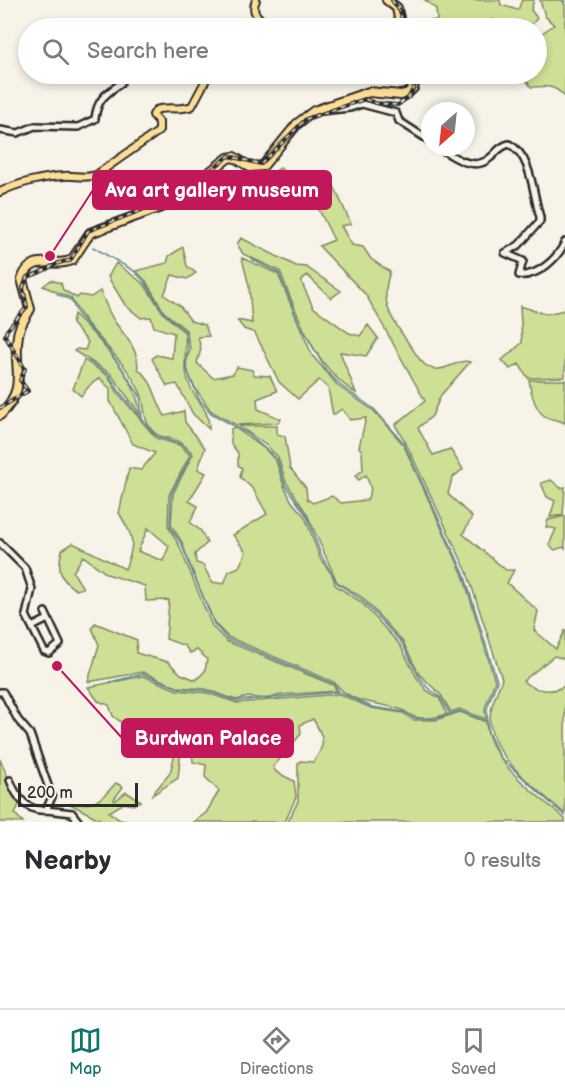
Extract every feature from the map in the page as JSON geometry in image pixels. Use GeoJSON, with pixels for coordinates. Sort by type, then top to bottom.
{"type":"FeatureCollection","features":[{"type":"Feature","properties":{"kind":"highway"},"geometry":{"type":"LineString","coordinates":[[387,0],[397,8],[399,18]]}},
{"type":"Feature","properties":{"kind":"highway"},"geometry":{"type":"LineString","coordinates":[[0,414],[16,396],[19,386],[18,334],[30,309],[22,279],[25,272],[37,263],[72,260],[90,233],[169,204],[228,158],[234,157],[250,167],[263,166],[297,124],[314,111],[369,92],[400,95],[408,93],[414,84]]}},
{"type":"Feature","properties":{"kind":"main road"},"geometry":{"type":"LineString","coordinates":[[256,0],[253,8],[258,18]]}},
{"type":"Feature","properties":{"kind":"main road"},"geometry":{"type":"LineString","coordinates":[[0,192],[12,186],[56,177],[96,176],[159,131],[159,122],[153,115],[156,110],[167,108],[179,111],[192,106],[204,84]]}},
{"type":"Feature","properties":{"kind":"street"},"geometry":{"type":"LineString","coordinates":[[0,130],[18,133],[35,126],[78,127],[95,119],[96,107],[103,95],[120,84]]}},
{"type":"Feature","properties":{"kind":"street"},"geometry":{"type":"LineString","coordinates":[[314,111],[338,110],[362,104],[385,109],[396,113],[399,121],[421,135]]}},
{"type":"Feature","properties":{"kind":"street"},"geometry":{"type":"LineString","coordinates":[[451,156],[473,164],[487,160],[503,145],[509,144],[518,152],[530,177],[540,218],[519,245],[506,253],[523,261],[519,275],[542,269],[565,242]]}},
{"type":"Feature","properties":{"kind":"street"},"geometry":{"type":"LineString","coordinates":[[0,543],[25,568],[32,589],[26,615],[44,651],[49,653],[60,644],[45,612]]}},
{"type":"Feature","properties":{"kind":"street"},"geometry":{"type":"LineString","coordinates":[[32,627],[48,619]]}},
{"type":"Feature","properties":{"kind":"street"},"geometry":{"type":"LineString","coordinates":[[0,692],[3,692],[18,720],[30,734],[52,797],[46,810]]}},
{"type":"Feature","properties":{"kind":"street"},"geometry":{"type":"LineString","coordinates":[[10,780],[20,799],[29,807],[72,813],[79,822]]}},
{"type":"Feature","properties":{"kind":"green space"},"geometry":{"type":"Polygon","coordinates":[[[425,0],[500,0],[501,5],[518,10],[522,0],[534,0],[531,10],[537,18],[437,18],[436,9],[425,0]]]}},
{"type":"Feature","properties":{"kind":"green space"},"geometry":{"type":"Polygon","coordinates":[[[540,0],[562,0],[565,5],[565,97],[558,90],[550,87],[531,87],[529,84],[547,84],[547,30],[554,25],[545,16],[540,0]]]}},
{"type":"Feature","properties":{"kind":"green space"},"geometry":{"type":"Polygon","coordinates":[[[280,168],[292,177],[299,176],[311,187],[334,186],[351,224],[341,226],[352,245],[363,247],[371,259],[390,272],[386,295],[390,313],[421,361],[431,368],[440,369],[466,361],[470,362],[441,395],[432,416],[418,428],[433,455],[450,449],[463,469],[452,478],[448,494],[472,517],[463,534],[506,570],[514,570],[507,583],[538,611],[534,630],[556,649],[565,630],[565,659],[554,656],[523,681],[543,690],[554,690],[565,686],[565,814],[508,762],[493,736],[490,723],[491,712],[502,679],[467,572],[405,441],[395,425],[425,401],[366,295],[319,246],[334,240],[313,198],[295,193],[280,197],[269,175],[280,168]]]}},
{"type":"Feature","properties":{"kind":"green space"},"geometry":{"type":"Polygon","coordinates":[[[241,238],[296,266],[306,267],[341,291],[331,298],[307,275],[301,281],[313,307],[349,333],[360,336],[368,325],[378,338],[366,356],[340,352],[356,393],[341,382],[318,354],[301,322],[280,271],[243,254],[237,244],[241,238]]]}},
{"type":"Feature","properties":{"kind":"green space"},"geometry":{"type":"Polygon","coordinates":[[[183,247],[187,266],[196,273],[187,279],[172,275],[164,295],[180,306],[191,321],[205,325],[209,336],[198,337],[201,349],[197,363],[213,378],[233,374],[237,367],[252,370],[254,375],[270,376],[277,391],[257,399],[258,409],[281,419],[278,423],[236,425],[211,411],[191,382],[186,364],[190,348],[186,330],[164,312],[146,281],[136,271],[167,263],[169,256],[183,247]]]}},
{"type":"Feature","properties":{"kind":"green space"},"geometry":{"type":"Polygon","coordinates":[[[242,258],[278,274],[312,355],[338,386],[374,411],[403,444],[463,575],[495,681],[485,708],[486,719],[459,709],[451,712],[441,695],[419,674],[403,642],[363,598],[337,582],[307,514],[286,482],[278,457],[239,426],[277,426],[277,434],[285,436],[290,468],[306,488],[307,499],[313,503],[332,496],[341,503],[367,500],[371,489],[366,475],[359,480],[355,476],[363,470],[362,451],[359,447],[366,418],[350,420],[342,409],[333,415],[328,388],[319,380],[298,399],[279,382],[255,333],[244,329],[237,320],[252,323],[249,286],[242,258]]]}},
{"type":"Feature","properties":{"kind":"green space"},"geometry":{"type":"Polygon","coordinates":[[[116,263],[144,284],[164,314],[185,333],[185,366],[188,379],[205,411],[209,429],[193,414],[177,384],[167,386],[152,359],[156,355],[172,358],[174,333],[154,327],[151,317],[141,318],[125,305],[108,277],[116,263]]]}},
{"type":"Feature","properties":{"kind":"green space"},"geometry":{"type":"Polygon","coordinates":[[[51,280],[61,283],[63,290],[77,298],[80,295],[91,297],[100,291],[113,319],[134,349],[138,369],[151,385],[165,416],[184,411],[185,422],[205,448],[198,469],[206,473],[189,501],[198,506],[190,522],[201,531],[207,543],[195,554],[196,563],[203,565],[212,582],[224,584],[229,571],[239,567],[246,552],[233,535],[267,514],[253,489],[240,477],[242,468],[238,465],[238,453],[231,444],[231,429],[234,427],[265,449],[276,461],[284,486],[292,502],[305,517],[320,558],[333,576],[335,585],[361,602],[400,645],[416,676],[426,690],[439,698],[447,714],[419,718],[393,707],[357,699],[341,690],[334,682],[228,637],[215,624],[182,542],[171,525],[173,494],[193,454],[181,443],[157,434],[151,429],[146,421],[141,394],[126,368],[86,323],[71,298],[43,286],[51,280]]]}},
{"type":"Feature","properties":{"kind":"green space"},"geometry":{"type":"Polygon","coordinates":[[[520,306],[546,314],[565,310],[565,377],[528,378],[519,364],[510,369],[502,360],[522,343],[520,306]]]}},
{"type":"Feature","properties":{"kind":"green space"},"geometry":{"type":"Polygon","coordinates":[[[74,314],[106,347],[125,373],[132,386],[140,414],[110,373],[74,351],[85,350],[88,342],[72,324],[74,314]]]}},
{"type":"Feature","properties":{"kind":"green space"},"geometry":{"type":"Polygon","coordinates":[[[84,360],[108,376],[118,393],[156,438],[179,445],[190,455],[169,495],[168,526],[179,545],[212,626],[226,641],[333,685],[337,691],[280,695],[268,699],[248,697],[236,700],[206,689],[177,687],[143,672],[88,682],[99,645],[92,628],[95,623],[137,640],[136,653],[168,662],[181,674],[196,680],[205,671],[207,659],[197,650],[190,653],[185,646],[166,639],[169,600],[146,601],[145,586],[107,574],[83,556],[73,572],[83,588],[76,590],[63,578],[60,568],[62,550],[73,543],[125,569],[131,552],[132,540],[119,513],[129,468],[141,470],[155,453],[133,444],[110,401],[110,389],[100,378],[81,396],[73,389],[84,360]],[[148,528],[138,551],[163,561],[169,546],[148,528]]]}},
{"type":"Feature","properties":{"kind":"green space"},"geometry":{"type":"Polygon","coordinates":[[[529,380],[565,380],[565,423],[546,417],[538,409],[529,380]]]}},
{"type":"Feature","properties":{"kind":"green space"},"geometry":{"type":"Polygon","coordinates":[[[551,480],[561,488],[565,487],[563,515],[550,517],[555,501],[547,497],[541,483],[551,480]]]}},
{"type":"Feature","properties":{"kind":"green space"},"geometry":{"type":"Polygon","coordinates":[[[565,516],[565,549],[563,547],[555,550],[549,545],[556,529],[546,527],[548,520],[565,516]]]}},
{"type":"Feature","properties":{"kind":"green space"},"geometry":{"type":"Polygon","coordinates":[[[143,676],[177,690],[207,693],[237,703],[339,694],[371,708],[403,713],[413,720],[436,720],[460,712],[486,722],[489,737],[505,764],[528,788],[565,819],[565,822],[288,822],[298,801],[298,764],[300,761],[313,762],[322,745],[322,736],[313,719],[300,725],[301,734],[273,767],[276,772],[294,781],[296,797],[285,822],[193,822],[206,813],[219,791],[205,777],[206,765],[193,762],[192,752],[181,750],[178,778],[151,796],[170,773],[177,746],[168,745],[152,735],[149,743],[141,733],[136,752],[131,747],[136,726],[131,726],[128,737],[121,737],[121,722],[113,716],[109,705],[98,701],[88,687],[143,676]]]}},
{"type":"Feature","properties":{"kind":"green space"},"geometry":{"type":"Polygon","coordinates":[[[0,760],[20,802],[15,814],[23,822],[0,822],[0,760]]]}},
{"type":"Feature","properties":{"kind":"green space"},"geometry":{"type":"Polygon","coordinates":[[[116,783],[123,787],[114,799],[115,801],[126,792],[141,801],[133,805],[124,803],[109,812],[120,820],[137,822],[105,822],[70,804],[97,801],[116,783]]]}},
{"type":"Feature","properties":{"kind":"waterway"},"geometry":{"type":"LineString","coordinates":[[93,247],[134,271],[145,282],[164,313],[185,331],[188,350],[185,365],[199,399],[211,413],[248,434],[277,459],[285,485],[307,516],[321,555],[337,583],[362,600],[402,643],[418,675],[427,687],[440,697],[450,714]]}},
{"type":"Feature","properties":{"kind":"waterway"},"geometry":{"type":"LineString","coordinates":[[253,260],[279,273],[299,323],[326,370],[340,385],[374,409],[404,443],[464,574],[497,681],[487,708],[488,732],[500,757],[565,816]]}},
{"type":"Feature","properties":{"kind":"waterway"},"geometry":{"type":"LineString","coordinates":[[57,294],[71,300],[77,313],[121,367],[140,396],[142,417]]}},
{"type":"Feature","properties":{"kind":"waterway"},"geometry":{"type":"LineString","coordinates":[[88,361],[109,375],[119,391],[156,436],[180,444],[192,454],[171,494],[170,527],[181,543],[214,624],[227,639],[334,684],[339,692],[372,707],[404,712],[413,718],[436,719],[459,711],[487,721]]}},
{"type":"Feature","properties":{"kind":"waterway"},"geometry":{"type":"LineString","coordinates":[[110,682],[143,674],[178,688],[207,691],[236,701],[338,692]]}},
{"type":"Feature","properties":{"kind":"railway"},"geometry":{"type":"LineString","coordinates":[[392,0],[401,13],[401,18]]}},
{"type":"Feature","properties":{"kind":"railway"},"geometry":{"type":"LineString","coordinates":[[0,408],[28,391],[20,380],[25,369],[5,336],[7,330],[27,307],[23,288],[27,277],[59,263],[70,261],[88,231],[178,196],[229,156],[261,164],[306,119],[365,99],[375,103],[398,105],[409,97],[416,84]]}},
{"type":"Feature","properties":{"kind":"place","name":"Ava art gallery museum"},"geometry":{"type":"Point","coordinates":[50,256]}},
{"type":"Feature","properties":{"kind":"place","name":"Burdwan Palace"},"geometry":{"type":"Point","coordinates":[57,666]}}]}
